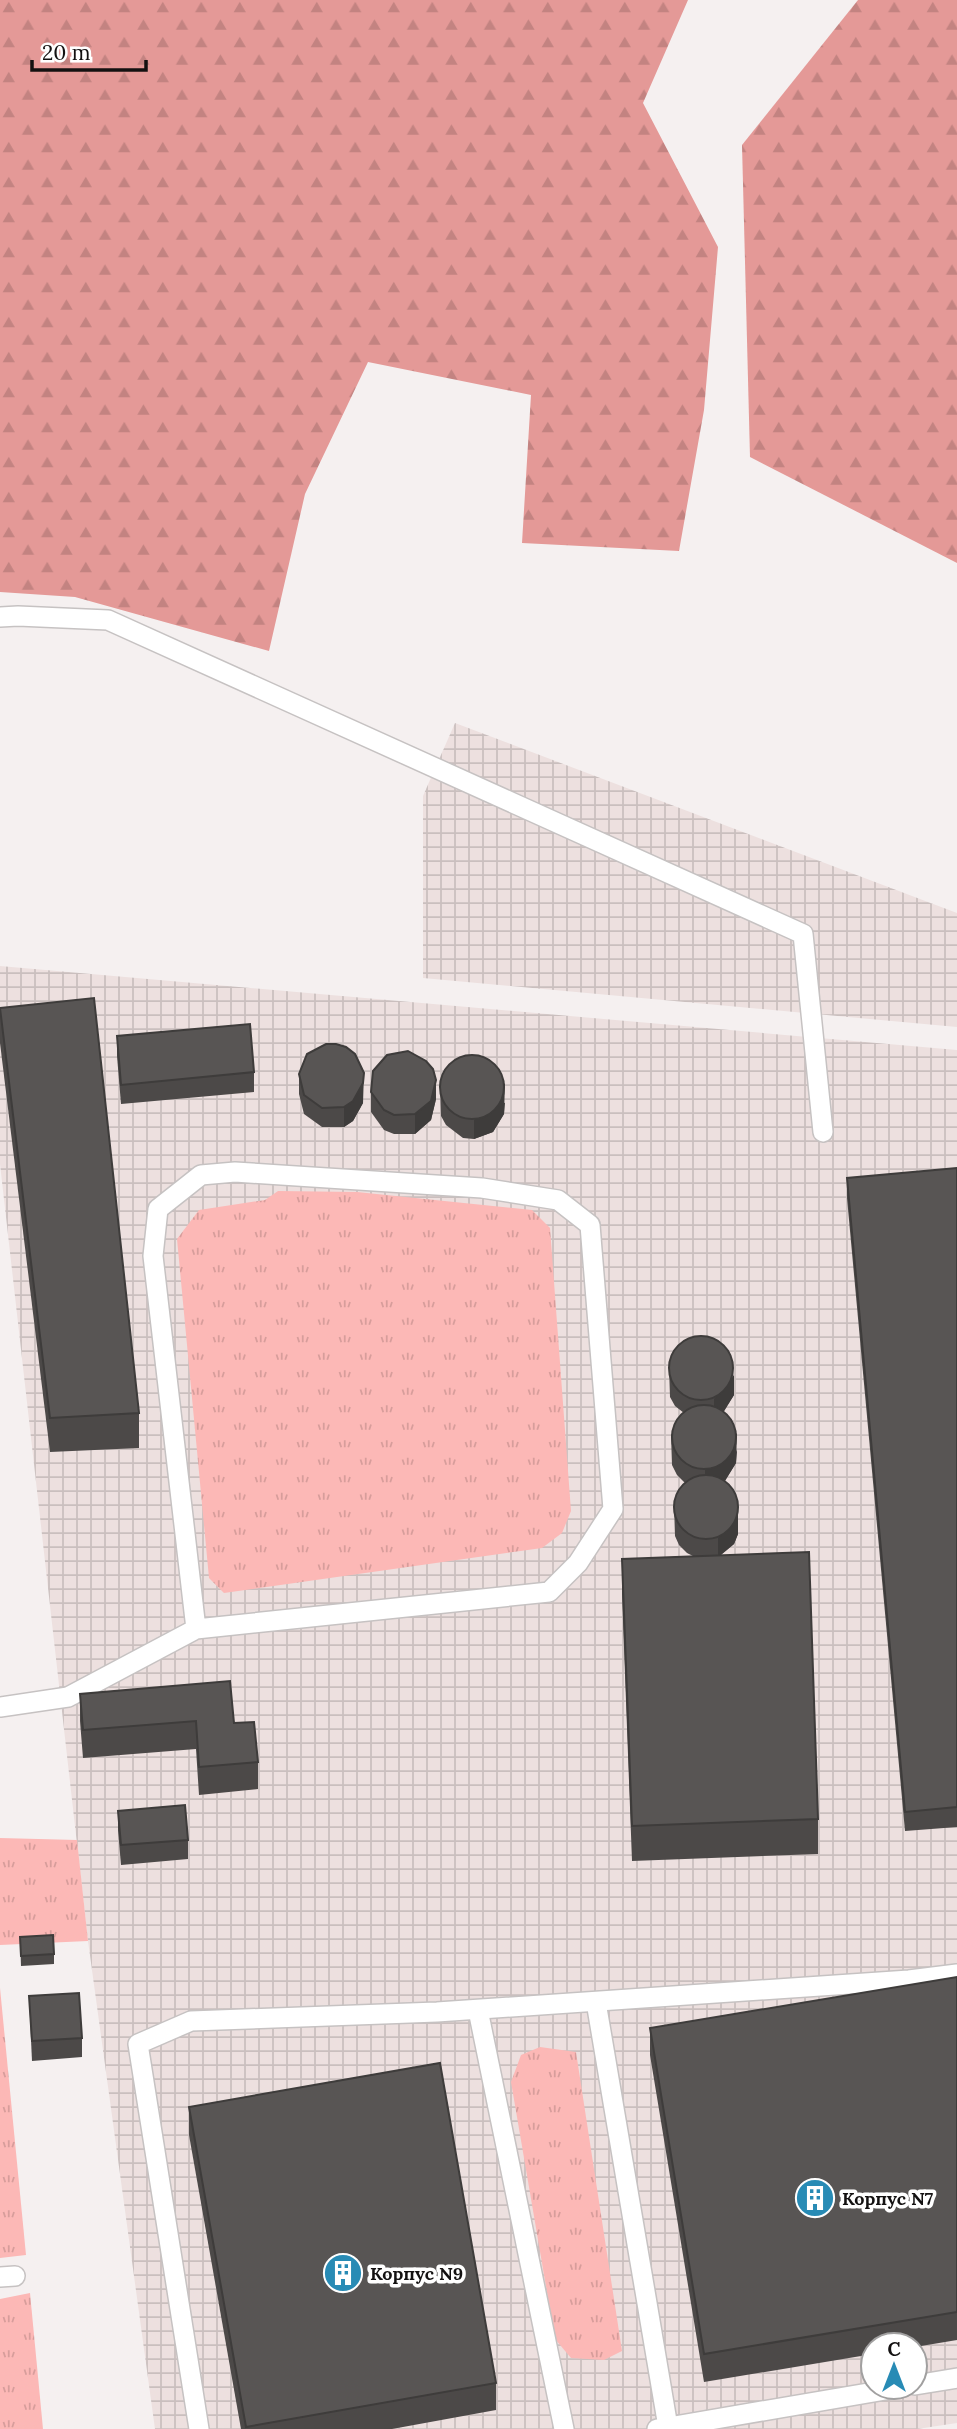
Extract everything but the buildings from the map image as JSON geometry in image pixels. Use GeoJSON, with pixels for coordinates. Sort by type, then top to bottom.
{"type":"FeatureCollection","features":[{"type":"Feature","properties":{"kind":"lane"},"geometry":{"type":"LineString","coordinates":[[0,617],[108,620],[803,934],[823,1132]]}},
{"type":"Feature","properties":{"kind":"lane"},"geometry":{"type":"LineString","coordinates":[[0,1707],[68,1697],[197,1629],[549,1592],[578,1563],[613,1509],[590,1224],[558,1200],[482,1188],[235,1172],[201,1175],[158,1209],[153,1256],[197,1629]]}},
{"type":"Feature","properties":{"kind":"lane"},"geometry":{"type":"LineString","coordinates":[[199,2429],[138,2044],[191,2021],[478,2010],[895,1981],[957,1974]]}},
{"type":"Feature","properties":{"kind":"lane"},"geometry":{"type":"LineString","coordinates":[[596,2002],[662,2428],[859,2394]]}},
{"type":"Feature","properties":{"kind":"lane"},"geometry":{"type":"LineString","coordinates":[[478,2010],[564,2429]]}},
{"type":"Feature","properties":{"kind":"lane"},"geometry":{"type":"LineString","coordinates":[[929,2383],[957,2378]]}},
{"type":"Feature","properties":{"kind":"shaded area"},"geometry":{"type":"Polygon","coordinates":[[[455,723],[957,913],[957,1027],[423,978],[423,796],[455,723]]]}},
{"type":"Feature","properties":{"kind":"shaded area"},"geometry":{"type":"Polygon","coordinates":[[[0,966],[957,1050],[957,2423],[917,2429],[155,2429],[88,1941],[0,1164],[0,966]]]}},
{"type":"Feature","properties":{"kind":"green space"},"geometry":{"type":"Polygon","coordinates":[[[0,0],[688,0],[643,103],[718,247],[704,410],[679,551],[522,543],[531,395],[368,362],[305,494],[269,651],[75,597],[0,592],[0,0]]]}},
{"type":"Feature","properties":{"kind":"green space"},"geometry":{"type":"Polygon","coordinates":[[[858,0],[957,0],[957,563],[750,457],[742,145],[858,0]]]}},
{"type":"Feature","properties":{"kind":"green space"},"geometry":{"type":"Polygon","coordinates":[[[278,1191],[357,1192],[532,1210],[550,1228],[571,1511],[562,1533],[542,1548],[224,1593],[209,1578],[177,1239],[199,1210],[265,1200],[278,1191]]]}},
{"type":"Feature","properties":{"kind":"green space"},"geometry":{"type":"Polygon","coordinates":[[[0,1838],[77,1840],[88,1941],[0,1945],[0,1838]]]}},
{"type":"Feature","properties":{"kind":"green space"},"geometry":{"type":"Polygon","coordinates":[[[0,1988],[26,2255],[0,2258],[0,1988]]]}},
{"type":"Feature","properties":{"kind":"green space"},"geometry":{"type":"Polygon","coordinates":[[[540,2047],[576,2052],[622,2351],[604,2360],[571,2358],[555,2339],[511,2082],[521,2055],[540,2047]]]}},
{"type":"Feature","properties":{"kind":"green space"},"geometry":{"type":"Polygon","coordinates":[[[30,2293],[43,2429],[0,2429],[0,2299],[30,2293]]]}},
{"type":"Feature","properties":{"kind":"place","name":"Корпус N7"},"geometry":{"type":"Point","coordinates":[815,2198]}},
{"type":"Feature","properties":{"kind":"place","name":"Корпус N9"},"geometry":{"type":"Point","coordinates":[343,2273]}}]}
